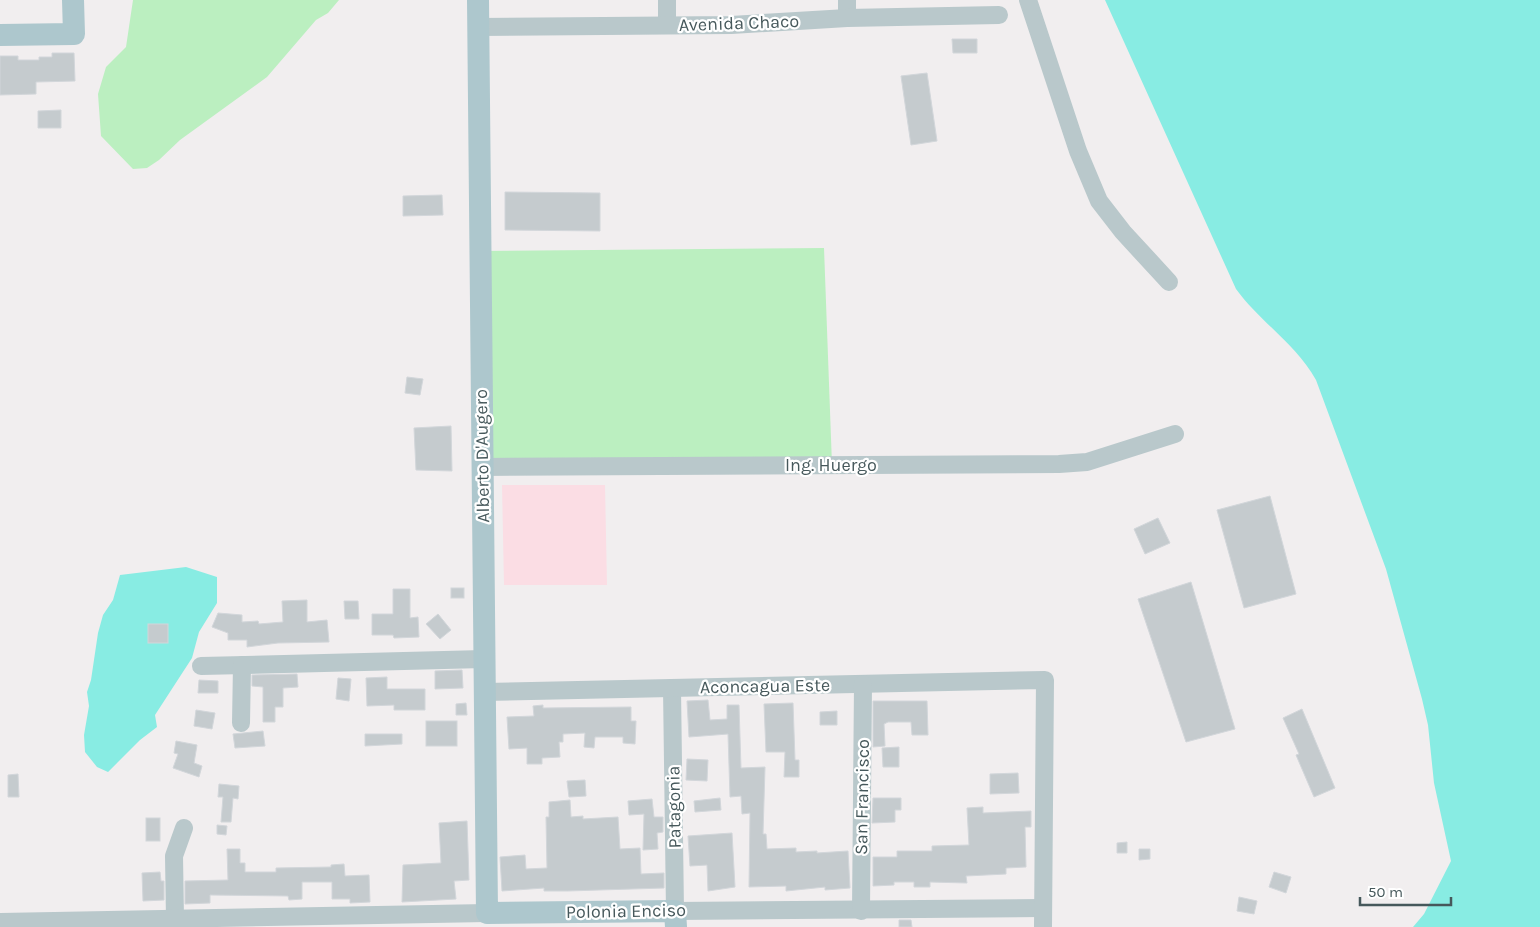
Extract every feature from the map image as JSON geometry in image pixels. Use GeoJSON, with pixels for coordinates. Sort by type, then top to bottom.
{"type":"FeatureCollection","features":[{"type":"Feature","properties":{"kind":"main road"},"geometry":{"type":"LineString","coordinates":[[0,34],[74,34],[74,0]]}},
{"type":"Feature","properties":{"kind":"main road","name":"Alberto D'Augero"},"geometry":{"type":"LineString","coordinates":[[478,0],[487,913]]}},
{"type":"Feature","properties":{"kind":"main road","name":"Polonia Enciso"},"geometry":{"type":"LineString","coordinates":[[487,913],[676,919]]}},
{"type":"Feature","properties":{"kind":"street"},"geometry":{"type":"LineString","coordinates":[[667,0],[668,25]]}},
{"type":"Feature","properties":{"kind":"street"},"geometry":{"type":"LineString","coordinates":[[847,0],[847,18]]}},
{"type":"Feature","properties":{"kind":"street"},"geometry":{"type":"LineString","coordinates":[[1028,0],[1078,151],[1099,201],[1123,232],[1169,282]]}},
{"type":"Feature","properties":{"kind":"street","name":"Avenida Chaco"},"geometry":{"type":"LineString","coordinates":[[478,27],[731,25],[847,18],[999,15]]}},
{"type":"Feature","properties":{"kind":"street","name":"Ing. Huergo"},"geometry":{"type":"LineString","coordinates":[[482,467],[1059,464],[1087,462],[1175,434]]}},
{"type":"Feature","properties":{"kind":"street"},"geometry":{"type":"LineString","coordinates":[[201,666],[484,659]]}},
{"type":"Feature","properties":{"kind":"street"},"geometry":{"type":"LineString","coordinates":[[241,723],[242,665]]}},
{"type":"Feature","properties":{"kind":"street","name":"Aconcagua Este"},"geometry":{"type":"LineString","coordinates":[[484,692],[1045,680],[1042,908]]}},
{"type":"Feature","properties":{"kind":"street","name":"San Francisco"},"geometry":{"type":"LineString","coordinates":[[861,911],[863,684]]}},
{"type":"Feature","properties":{"kind":"street","name":"Patagonia"},"geometry":{"type":"LineString","coordinates":[[672,688],[676,919]]}},
{"type":"Feature","properties":{"kind":"street"},"geometry":{"type":"LineString","coordinates":[[175,919],[174,856],[184,828]]}},
{"type":"Feature","properties":{"kind":"street"},"geometry":{"type":"LineString","coordinates":[[1042,908],[1043,927]]}},
{"type":"Feature","properties":{"kind":"street","name":"Polonia Enciso"},"geometry":{"type":"LineString","coordinates":[[676,919],[861,911],[1042,908]]}},
{"type":"Feature","properties":{"kind":"street","name":"Polonia Enciso"},"geometry":{"type":"LineString","coordinates":[[0,922],[487,913]]}},
{"type":"Feature","properties":{"kind":"shaded area"},"geometry":{"type":"Polygon","coordinates":[[[502,485],[605,485],[607,585],[504,585],[502,485]]]}},
{"type":"Feature","properties":{"kind":"green space"},"geometry":{"type":"Polygon","coordinates":[[[133,0],[339,0],[328,13],[316,20],[267,77],[180,140],[159,160],[147,168],[133,169],[101,136],[98,94],[106,67],[126,47],[133,0]]]}},
{"type":"Feature","properties":{"kind":"green space"},"geometry":{"type":"Polygon","coordinates":[[[824,248],[832,465],[482,467],[480,251],[824,248]]]}},
{"type":"Feature","properties":{"kind":"water"},"geometry":{"type":"Polygon","coordinates":[[[1105,0],[1540,0],[1540,927],[1413,927],[1424,914],[1451,861],[1434,783],[1428,725],[1386,569],[1316,380],[1298,355],[1236,289],[1105,0]]]}},
{"type":"Feature","properties":{"kind":"water"},"geometry":{"type":"Polygon","coordinates":[[[186,567],[217,577],[217,603],[199,632],[192,658],[155,715],[157,727],[140,740],[108,772],[97,767],[85,752],[84,735],[89,706],[87,692],[103,615],[113,600],[120,575],[186,567]]]}},
{"type":"Feature","properties":{"kind":"building"},"geometry":{"type":"Polygon","coordinates":[[[952,39],[977,39],[977,53],[953,53],[952,39]]]}},
{"type":"Feature","properties":{"kind":"building"},"geometry":{"type":"Polygon","coordinates":[[[52,53],[74,53],[75,81],[36,82],[36,94],[0,95],[0,56],[18,56],[18,60],[39,60],[39,57],[52,57],[52,53]]]}},
{"type":"Feature","properties":{"kind":"building"},"geometry":{"type":"Polygon","coordinates":[[[927,73],[937,141],[911,145],[901,76],[927,73]]]}},
{"type":"Feature","properties":{"kind":"building"},"geometry":{"type":"Polygon","coordinates":[[[61,110],[61,128],[38,128],[38,111],[61,110]]]}},
{"type":"Feature","properties":{"kind":"building"},"geometry":{"type":"Polygon","coordinates":[[[505,192],[600,193],[600,231],[505,230],[505,192]]]}},
{"type":"Feature","properties":{"kind":"building"},"geometry":{"type":"Polygon","coordinates":[[[442,195],[443,215],[403,216],[403,196],[442,195]]]}},
{"type":"Feature","properties":{"kind":"building"},"geometry":{"type":"Polygon","coordinates":[[[407,377],[423,379],[420,395],[405,393],[407,377]]]}},
{"type":"Feature","properties":{"kind":"building"},"geometry":{"type":"Polygon","coordinates":[[[451,426],[452,471],[416,470],[414,428],[451,426]]]}},
{"type":"Feature","properties":{"kind":"building"},"geometry":{"type":"Polygon","coordinates":[[[1270,496],[1296,594],[1244,608],[1217,510],[1270,496]]]}},
{"type":"Feature","properties":{"kind":"building"},"geometry":{"type":"Polygon","coordinates":[[[1158,518],[1170,543],[1145,554],[1134,529],[1158,518]]]}},
{"type":"Feature","properties":{"kind":"building"},"geometry":{"type":"Polygon","coordinates":[[[1191,582],[1235,729],[1186,742],[1138,599],[1191,582]]]}},
{"type":"Feature","properties":{"kind":"building"},"geometry":{"type":"Polygon","coordinates":[[[451,588],[464,588],[464,598],[451,598],[451,588]]]}},
{"type":"Feature","properties":{"kind":"building"},"geometry":{"type":"Polygon","coordinates":[[[393,589],[410,589],[410,618],[418,617],[419,637],[394,638],[393,635],[372,635],[372,614],[393,614],[393,589]]]}},
{"type":"Feature","properties":{"kind":"building"},"geometry":{"type":"Polygon","coordinates":[[[307,600],[307,622],[327,620],[329,642],[278,643],[247,647],[247,640],[228,640],[228,633],[212,627],[218,613],[242,615],[242,622],[258,621],[259,624],[283,622],[282,601],[307,600]]]}},
{"type":"Feature","properties":{"kind":"building"},"geometry":{"type":"Polygon","coordinates":[[[344,601],[358,601],[359,619],[345,619],[344,601]]]}},
{"type":"Feature","properties":{"kind":"building"},"geometry":{"type":"Polygon","coordinates":[[[438,614],[451,630],[440,639],[426,624],[438,614]]]}},
{"type":"Feature","properties":{"kind":"building"},"geometry":{"type":"Polygon","coordinates":[[[148,624],[168,624],[168,643],[148,643],[148,624]]]}},
{"type":"Feature","properties":{"kind":"building"},"geometry":{"type":"Polygon","coordinates":[[[462,670],[463,688],[435,689],[435,671],[462,670]]]}},
{"type":"Feature","properties":{"kind":"building"},"geometry":{"type":"Polygon","coordinates":[[[297,674],[298,687],[283,688],[283,707],[275,707],[275,722],[263,722],[263,687],[252,686],[252,675],[297,674]]]}},
{"type":"Feature","properties":{"kind":"building"},"geometry":{"type":"Polygon","coordinates":[[[387,677],[387,689],[425,689],[425,710],[394,710],[394,705],[367,706],[366,678],[387,677]]]}},
{"type":"Feature","properties":{"kind":"building"},"geometry":{"type":"Polygon","coordinates":[[[338,678],[351,679],[349,701],[336,699],[338,678]]]}},
{"type":"Feature","properties":{"kind":"building"},"geometry":{"type":"Polygon","coordinates":[[[199,680],[218,681],[218,693],[198,693],[199,680]]]}},
{"type":"Feature","properties":{"kind":"building"},"geometry":{"type":"Polygon","coordinates":[[[708,700],[710,720],[727,719],[727,705],[739,705],[741,768],[765,767],[763,834],[766,834],[767,849],[796,848],[796,852],[817,851],[817,853],[848,851],[850,888],[825,890],[825,887],[786,891],[786,886],[749,887],[750,813],[742,814],[741,796],[730,797],[728,734],[689,737],[687,701],[708,700]]]}},
{"type":"Feature","properties":{"kind":"building"},"geometry":{"type":"Polygon","coordinates":[[[873,701],[927,701],[928,735],[912,735],[911,722],[888,722],[884,724],[885,746],[873,747],[873,701]]]}},
{"type":"Feature","properties":{"kind":"building"},"geometry":{"type":"Polygon","coordinates":[[[466,703],[467,715],[456,715],[456,704],[466,703]]]}},
{"type":"Feature","properties":{"kind":"building"},"geometry":{"type":"Polygon","coordinates":[[[793,703],[795,760],[799,760],[799,777],[784,777],[785,752],[766,752],[764,704],[793,703]]]}},
{"type":"Feature","properties":{"kind":"building"},"geometry":{"type":"Polygon","coordinates":[[[543,705],[543,708],[631,707],[631,721],[636,721],[635,744],[623,743],[623,737],[595,737],[594,748],[584,747],[585,733],[563,734],[563,742],[559,742],[560,757],[542,758],[542,764],[527,764],[527,748],[509,749],[507,717],[534,716],[533,706],[543,705]]]}},
{"type":"Feature","properties":{"kind":"building"},"geometry":{"type":"Polygon","coordinates":[[[1302,709],[1335,788],[1314,797],[1296,755],[1299,754],[1283,718],[1302,709]]]}},
{"type":"Feature","properties":{"kind":"building"},"geometry":{"type":"Polygon","coordinates":[[[196,710],[215,713],[212,729],[194,726],[196,710]]]}},
{"type":"Feature","properties":{"kind":"building"},"geometry":{"type":"Polygon","coordinates":[[[837,711],[837,725],[820,725],[820,712],[837,711]]]}},
{"type":"Feature","properties":{"kind":"building"},"geometry":{"type":"Polygon","coordinates":[[[426,721],[457,721],[457,746],[426,746],[426,721]]]}},
{"type":"Feature","properties":{"kind":"building"},"geometry":{"type":"Polygon","coordinates":[[[263,731],[265,746],[235,748],[233,734],[263,731]]]}},
{"type":"Feature","properties":{"kind":"building"},"geometry":{"type":"Polygon","coordinates":[[[365,734],[402,734],[402,744],[365,746],[365,734]]]}},
{"type":"Feature","properties":{"kind":"building"},"geometry":{"type":"Polygon","coordinates":[[[176,741],[197,745],[194,763],[202,766],[199,777],[173,768],[178,754],[174,753],[176,741]]]}},
{"type":"Feature","properties":{"kind":"building"},"geometry":{"type":"Polygon","coordinates":[[[899,747],[899,767],[883,767],[882,748],[899,747]]]}},
{"type":"Feature","properties":{"kind":"building"},"geometry":{"type":"Polygon","coordinates":[[[687,759],[708,760],[707,781],[686,780],[687,759]]]}},
{"type":"Feature","properties":{"kind":"building"},"geometry":{"type":"Polygon","coordinates":[[[1018,773],[1019,793],[990,794],[990,774],[1018,773]]]}},
{"type":"Feature","properties":{"kind":"building"},"geometry":{"type":"Polygon","coordinates":[[[18,774],[19,797],[8,797],[8,775],[18,774]]]}},
{"type":"Feature","properties":{"kind":"building"},"geometry":{"type":"Polygon","coordinates":[[[585,780],[586,796],[569,797],[567,781],[585,780]]]}},
{"type":"Feature","properties":{"kind":"building"},"geometry":{"type":"Polygon","coordinates":[[[219,784],[239,786],[238,799],[233,798],[231,822],[221,822],[223,797],[218,797],[219,784]]]}},
{"type":"Feature","properties":{"kind":"building"},"geometry":{"type":"Polygon","coordinates":[[[720,798],[721,810],[695,812],[694,801],[720,798]]]}},
{"type":"Feature","properties":{"kind":"building"},"geometry":{"type":"Polygon","coordinates":[[[873,798],[901,798],[901,810],[895,810],[895,822],[872,823],[873,798]]]}},
{"type":"Feature","properties":{"kind":"building"},"geometry":{"type":"Polygon","coordinates":[[[652,799],[654,817],[663,817],[663,832],[657,833],[658,849],[643,850],[644,814],[629,815],[628,801],[652,799]]]}},
{"type":"Feature","properties":{"kind":"building"},"geometry":{"type":"Polygon","coordinates":[[[570,800],[571,817],[583,816],[583,819],[618,817],[620,849],[640,848],[641,874],[664,873],[664,888],[544,891],[544,888],[502,891],[500,857],[525,855],[526,869],[547,868],[546,817],[549,817],[549,802],[570,800]]]}},
{"type":"Feature","properties":{"kind":"building"},"geometry":{"type":"Polygon","coordinates":[[[983,807],[983,813],[1031,811],[1031,827],[1025,827],[1026,867],[1006,868],[1006,874],[966,876],[967,883],[930,882],[930,887],[914,887],[914,882],[894,882],[894,885],[873,886],[873,857],[897,857],[897,851],[932,851],[932,846],[969,845],[967,808],[983,807]]]}},
{"type":"Feature","properties":{"kind":"building"},"geometry":{"type":"Polygon","coordinates":[[[146,818],[160,818],[160,841],[146,841],[146,818]]]}},
{"type":"Feature","properties":{"kind":"building"},"geometry":{"type":"Polygon","coordinates":[[[467,821],[469,880],[454,881],[456,899],[402,902],[403,865],[441,863],[439,823],[467,821]]]}},
{"type":"Feature","properties":{"kind":"building"},"geometry":{"type":"Polygon","coordinates":[[[217,825],[227,826],[226,835],[217,834],[217,825]]]}},
{"type":"Feature","properties":{"kind":"building"},"geometry":{"type":"Polygon","coordinates":[[[732,833],[735,887],[708,891],[707,865],[690,866],[688,836],[732,833]]]}},
{"type":"Feature","properties":{"kind":"building"},"geometry":{"type":"Polygon","coordinates":[[[1127,842],[1127,853],[1117,853],[1117,843],[1127,842]]]}},
{"type":"Feature","properties":{"kind":"building"},"geometry":{"type":"Polygon","coordinates":[[[227,849],[240,849],[240,863],[245,863],[245,872],[276,872],[276,868],[331,867],[331,865],[344,864],[345,876],[369,875],[370,902],[350,903],[350,899],[332,899],[332,882],[302,882],[302,899],[289,900],[288,896],[210,895],[210,903],[185,904],[185,881],[228,880],[227,849]]]}},
{"type":"Feature","properties":{"kind":"building"},"geometry":{"type":"Polygon","coordinates":[[[1139,849],[1150,849],[1150,859],[1139,860],[1139,849]]]}},
{"type":"Feature","properties":{"kind":"building"},"geometry":{"type":"Polygon","coordinates":[[[160,872],[161,881],[164,881],[164,900],[143,901],[142,873],[160,872]]]}},
{"type":"Feature","properties":{"kind":"building"},"geometry":{"type":"Polygon","coordinates":[[[1274,872],[1291,877],[1286,893],[1269,887],[1274,872]]]}},
{"type":"Feature","properties":{"kind":"building"},"geometry":{"type":"Polygon","coordinates":[[[1239,897],[1257,901],[1254,914],[1237,911],[1239,897]]]}},
{"type":"Feature","properties":{"kind":"building"},"geometry":{"type":"Polygon","coordinates":[[[899,920],[911,920],[912,927],[899,927],[899,920]]]}}]}
